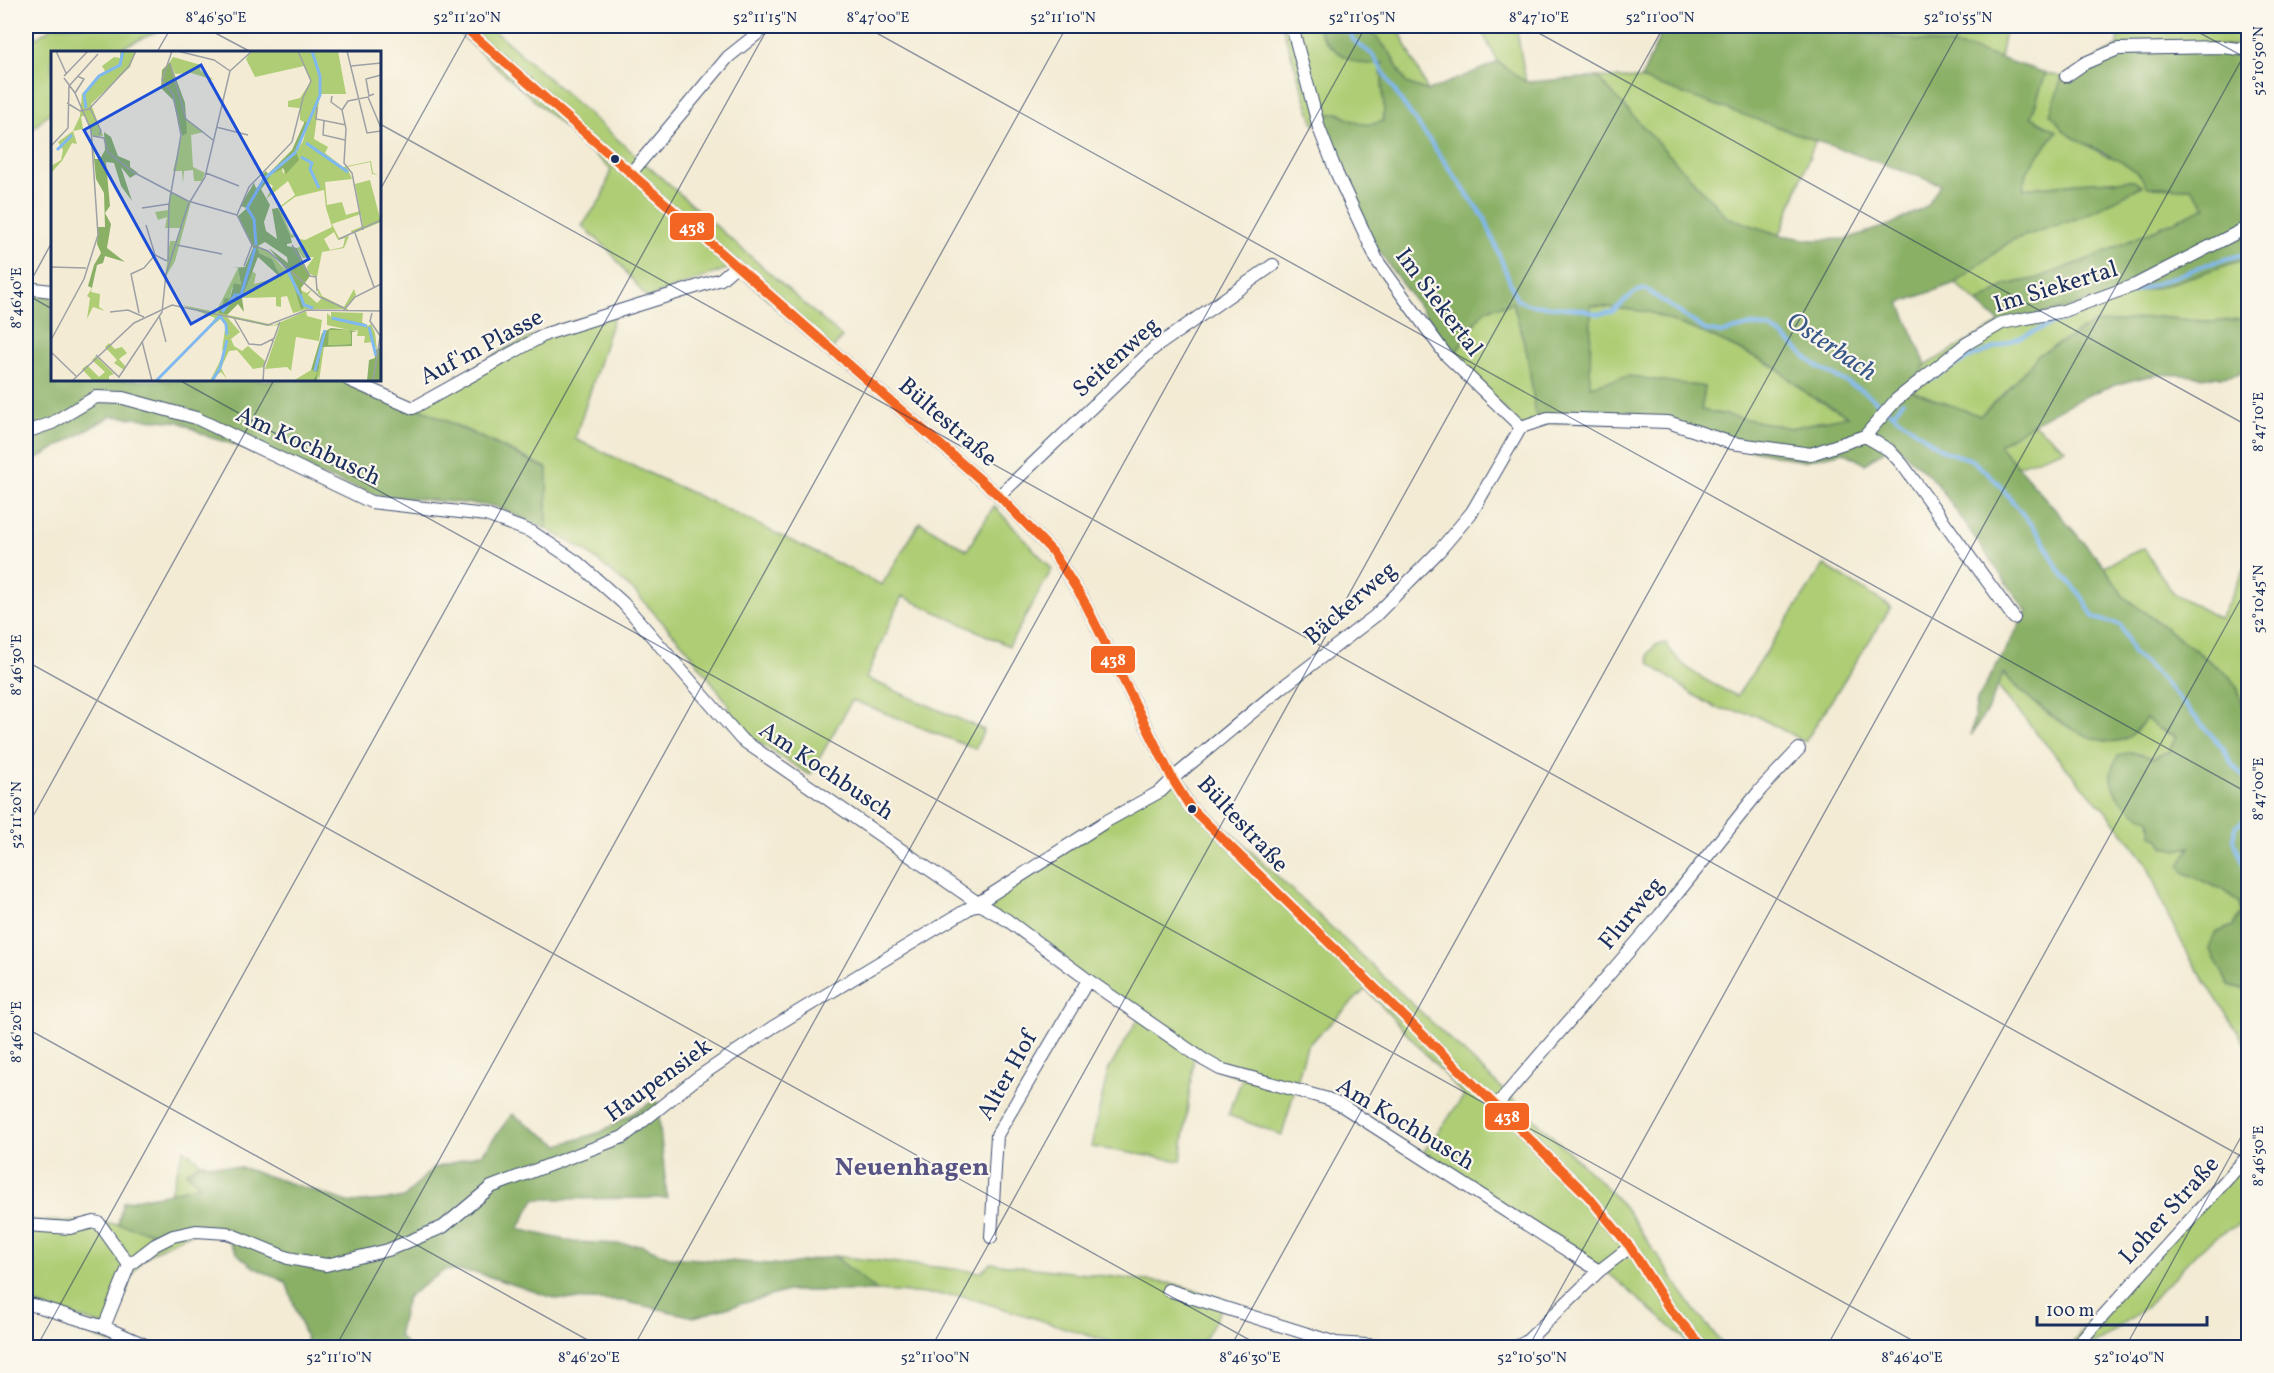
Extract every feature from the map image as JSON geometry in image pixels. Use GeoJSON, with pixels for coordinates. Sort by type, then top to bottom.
{"type":"FeatureCollection","features":[{"type":"Feature","properties":{"kind":"street","name":"Bültestraße"},"geometry":{"type":"LineString","coordinates":[[463,26],[999,496],[1052,551],[1083,599],[1183,797],[1201,819],[1588,1196],[1630,1247],[1669,1308],[1703,1347]]}},
{"type":"Feature","properties":{"kind":"street"},"geometry":{"type":"LineString","coordinates":[[631,174],[728,57],[767,26]]}},
{"type":"Feature","properties":{"kind":"street","name":"Im Siekertal"},"geometry":{"type":"LineString","coordinates":[[1292,26],[1319,128],[1337,174],[1378,262],[1446,355],[1521,427],[1548,418],[1668,422],[1732,443],[1810,454],[1865,436],[1887,411],[1966,344],[2002,323],[2063,311],[2135,285],[2248,227]]}},
{"type":"Feature","properties":{"kind":"street"},"geometry":{"type":"LineString","coordinates":[[2066,76],[2085,63],[2118,49],[2222,47],[2248,50]]}},
{"type":"Feature","properties":{"kind":"street","name":"Seitenweg"},"geometry":{"type":"LineString","coordinates":[[999,496],[1154,348],[1273,265]]}},
{"type":"Feature","properties":{"kind":"street","name":"Auf'm Plasse"},"geometry":{"type":"LineString","coordinates":[[351,381],[413,408],[546,334],[721,279],[736,266]]}},
{"type":"Feature","properties":{"kind":"street"},"geometry":{"type":"LineString","coordinates":[[26,288],[51,291]]}},
{"type":"Feature","properties":{"kind":"street","name":"Am Kochbusch"},"geometry":{"type":"LineString","coordinates":[[26,432],[52,423],[96,397],[123,398],[196,418],[371,502],[486,515],[532,532],[577,562],[623,603],[741,739],[978,903],[1007,920],[1088,980],[1220,1069],[1328,1099],[1344,1107],[1599,1271]]}},
{"type":"Feature","properties":{"kind":"street","name":"Bäckerweg"},"geometry":{"type":"LineString","coordinates":[[1173,780],[1280,689],[1375,616],[1439,551],[1472,512],[1521,427]]}},
{"type":"Feature","properties":{"kind":"street"},"geometry":{"type":"LineString","coordinates":[[1865,436],[1889,450],[1902,464],[2014,618]]}},
{"type":"Feature","properties":{"kind":"street","name":"Flurweg"},"geometry":{"type":"LineString","coordinates":[[1496,1106],[1660,915],[1761,789],[1799,749]]}},
{"type":"Feature","properties":{"kind":"street","name":"Haupensiek"},"geometry":{"type":"LineString","coordinates":[[129,1265],[164,1240],[196,1231],[227,1233],[288,1258],[326,1265],[388,1250],[442,1227],[491,1187],[623,1137],[698,1078],[773,1027],[978,903],[1105,822],[1161,791],[1173,780]]}},
{"type":"Feature","properties":{"kind":"street","name":"Alter Hof"},"geometry":{"type":"LineString","coordinates":[[991,1237],[997,1135],[1088,980]]}},
{"type":"Feature","properties":{"kind":"street","name":"Loher Straße"},"geometry":{"type":"LineString","coordinates":[[2073,1347],[2248,1156]]}},
{"type":"Feature","properties":{"kind":"street"},"geometry":{"type":"LineString","coordinates":[[26,1225],[70,1228],[99,1222],[129,1265],[104,1327]]}},
{"type":"Feature","properties":{"kind":"street"},"geometry":{"type":"LineString","coordinates":[[1513,1347],[1526,1342],[1599,1271],[1630,1247]]}},
{"type":"Feature","properties":{"kind":"street"},"geometry":{"type":"LineString","coordinates":[[1168,1290],[1336,1343],[1411,1347]]}},
{"type":"Feature","properties":{"kind":"street"},"geometry":{"type":"LineString","coordinates":[[26,1304],[104,1327],[152,1347]]}},
{"type":"Feature","properties":{"kind":"green space"},"geometry":{"type":"Polygon","coordinates":[[[26,26],[36,38],[54,26],[170,26],[117,51],[51,51],[51,111],[26,136],[26,26]]]}},
{"type":"Feature","properties":{"kind":"green space"},"geometry":{"type":"Polygon","coordinates":[[[451,26],[489,26],[842,337],[829,354],[732,267],[647,298],[608,249],[582,226],[603,196],[611,169],[451,26]]]}},
{"type":"Feature","properties":{"kind":"green space"},"geometry":{"type":"Polygon","coordinates":[[[1282,26],[1317,26],[1328,44],[1336,50],[1353,57],[1383,63],[1381,67],[1383,121],[1364,125],[1338,113],[1323,115],[1314,125],[1282,26]]]}},
{"type":"Feature","properties":{"kind":"green space"},"geometry":{"type":"Polygon","coordinates":[[[1317,26],[1367,26],[1390,53],[1406,83],[1428,91],[1498,62],[1526,82],[1597,77],[1727,217],[1780,235],[1812,240],[1846,239],[1889,225],[1928,205],[1940,184],[1641,79],[1664,26],[1814,26],[1968,48],[2046,73],[2031,117],[2057,131],[2026,172],[2023,189],[2132,180],[2142,186],[2082,217],[2012,240],[1955,283],[1900,303],[1926,365],[1907,389],[1980,416],[2006,392],[2038,355],[2092,324],[2157,317],[2213,322],[2248,318],[2248,369],[2226,377],[2170,374],[2115,385],[2055,411],[1999,445],[2104,566],[2123,596],[2229,676],[2237,687],[2248,720],[2248,993],[2229,985],[2209,948],[2215,933],[2233,926],[2241,913],[2239,902],[2221,889],[2185,873],[2180,866],[2190,847],[2178,850],[2165,847],[2152,835],[2150,819],[2128,807],[2116,793],[2113,785],[2112,769],[2118,756],[2131,752],[2153,758],[2169,751],[2176,736],[2157,728],[2146,718],[2139,728],[2126,739],[2107,741],[2091,738],[2041,708],[2003,673],[1988,709],[1971,735],[1977,700],[2027,612],[1936,482],[1894,443],[1865,464],[1844,452],[1803,461],[1738,447],[1666,421],[1537,423],[1527,353],[1513,303],[1485,310],[1455,354],[1370,237],[1348,194],[1323,115],[1338,113],[1355,122],[1365,124],[1383,121],[1381,67],[1383,63],[1360,63],[1344,57],[1320,33],[1317,26]],[[1591,305],[1590,386],[1629,376],[1705,387],[1701,410],[1790,428],[1848,416],[1809,395],[1774,366],[1706,334],[1649,312],[1591,305]]]}},
{"type":"Feature","properties":{"kind":"green space"},"geometry":{"type":"Polygon","coordinates":[[[1367,26],[1397,26],[1428,91],[1406,83],[1390,53],[1367,26]]]}},
{"type":"Feature","properties":{"kind":"green space"},"geometry":{"type":"Polygon","coordinates":[[[1479,26],[1516,26],[1526,82],[1498,62],[1479,26]]]}},
{"type":"Feature","properties":{"kind":"green space"},"geometry":{"type":"Polygon","coordinates":[[[1814,26],[1856,26],[1971,36],[1974,26],[2006,26],[2000,58],[1968,48],[1814,26]]]}},
{"type":"Feature","properties":{"kind":"green space"},"geometry":{"type":"Polygon","coordinates":[[[2119,26],[2248,26],[2248,29],[2234,45],[2118,46],[2119,26]]]}},
{"type":"Feature","properties":{"kind":"green space"},"geometry":{"type":"Polygon","coordinates":[[[2118,46],[2248,47],[2248,144],[2245,145],[2248,160],[2248,258],[2159,287],[2000,323],[1978,303],[2006,285],[2038,278],[2089,259],[2206,207],[2191,188],[2148,187],[2142,178],[2127,165],[2067,133],[2050,114],[2062,77],[2118,46]]]}},
{"type":"Feature","properties":{"kind":"green space"},"geometry":{"type":"Polygon","coordinates":[[[2046,73],[2062,77],[2057,119],[2065,132],[2104,155],[2124,161],[2141,175],[2148,187],[2191,188],[2207,207],[2089,259],[2038,278],[2006,285],[1978,303],[1955,283],[2012,240],[2082,217],[2141,186],[2132,180],[2022,189],[2026,172],[2057,131],[2031,117],[2046,73]]]}},
{"type":"Feature","properties":{"kind":"green space"},"geometry":{"type":"Polygon","coordinates":[[[1597,77],[1641,79],[1816,139],[1780,235],[1727,218],[1597,77]]]}},
{"type":"Feature","properties":{"kind":"green space"},"geometry":{"type":"Polygon","coordinates":[[[2248,258],[2248,318],[2213,322],[2157,317],[2006,392],[1980,416],[1907,389],[1926,365],[2000,323],[2159,287],[2248,258]]]}},
{"type":"Feature","properties":{"kind":"green space"},"geometry":{"type":"Polygon","coordinates":[[[26,285],[51,288],[51,381],[362,381],[547,469],[547,529],[494,506],[376,495],[250,449],[209,437],[180,422],[111,416],[26,465],[26,285]]]}},
{"type":"Feature","properties":{"kind":"green space"},"geometry":{"type":"Polygon","coordinates":[[[1513,303],[1527,353],[1537,423],[1528,432],[1490,395],[1455,354],[1485,310],[1513,303]]]}},
{"type":"Feature","properties":{"kind":"green space"},"geometry":{"type":"Polygon","coordinates":[[[1591,305],[1649,312],[1706,334],[1774,366],[1809,395],[1849,416],[1790,428],[1701,410],[1705,387],[1589,386],[1591,305]]]}},
{"type":"Feature","properties":{"kind":"green space"},"geometry":{"type":"Polygon","coordinates":[[[617,307],[575,439],[882,585],[920,522],[967,550],[994,506],[1052,569],[1009,646],[902,596],[866,678],[984,730],[975,749],[852,700],[810,775],[728,723],[729,705],[687,649],[634,591],[586,551],[547,529],[547,468],[411,404],[456,380],[506,348],[552,328],[617,307]]]}},
{"type":"Feature","properties":{"kind":"green space"},"geometry":{"type":"Polygon","coordinates":[[[2033,423],[2065,449],[2018,466],[1998,445],[2033,423]]]}},
{"type":"Feature","properties":{"kind":"green space"},"geometry":{"type":"Polygon","coordinates":[[[2144,548],[2175,594],[2220,619],[2248,562],[2248,720],[2237,687],[2206,658],[2123,596],[2104,566],[2144,548]]]}},
{"type":"Feature","properties":{"kind":"green space"},"geometry":{"type":"Polygon","coordinates":[[[1824,565],[1891,607],[1805,742],[1753,714],[1716,708],[1650,664],[1648,655],[1655,645],[1666,643],[1688,668],[1707,681],[1737,696],[1824,565]]]}},
{"type":"Feature","properties":{"kind":"green space"},"geometry":{"type":"Polygon","coordinates":[[[2002,673],[2039,707],[2071,728],[2087,732],[2136,731],[2146,718],[2157,728],[2176,737],[2169,751],[2153,758],[2131,752],[2152,827],[2152,835],[2165,847],[2191,846],[2185,873],[2221,889],[2239,902],[2241,913],[2233,926],[2215,933],[2229,985],[2248,993],[2248,1048],[2190,958],[2168,916],[2146,862],[2110,816],[1997,686],[2002,673]]]}},
{"type":"Feature","properties":{"kind":"green space"},"geometry":{"type":"Polygon","coordinates":[[[1178,768],[1204,807],[1606,1187],[1626,1209],[1694,1310],[1726,1347],[1694,1347],[1605,1270],[1422,1154],[1464,1096],[1366,989],[1307,1046],[1282,1135],[1228,1115],[1242,1079],[1194,1056],[1181,1161],[1091,1147],[1108,1071],[1140,1016],[985,907],[1178,768]]]}},
{"type":"Feature","properties":{"kind":"green space"},"geometry":{"type":"Polygon","coordinates":[[[657,1099],[667,1198],[535,1199],[518,1229],[574,1242],[641,1245],[669,1257],[785,1265],[834,1256],[877,1291],[788,1291],[694,1317],[623,1301],[557,1299],[478,1273],[445,1270],[407,1297],[398,1335],[409,1347],[309,1347],[286,1282],[243,1259],[226,1235],[196,1232],[157,1234],[118,1224],[123,1202],[199,1185],[186,1172],[201,1163],[243,1168],[351,1203],[404,1198],[432,1169],[483,1153],[512,1114],[559,1145],[601,1132],[657,1099]]]}},
{"type":"Feature","properties":{"kind":"green space"},"geometry":{"type":"Polygon","coordinates":[[[2248,1146],[2248,1219],[2216,1237],[2195,1254],[2146,1307],[2101,1340],[2084,1347],[2068,1348],[2248,1146]]]}},
{"type":"Feature","properties":{"kind":"green space"},"geometry":{"type":"Polygon","coordinates":[[[184,1149],[201,1163],[186,1172],[199,1185],[170,1193],[184,1149]]]}},
{"type":"Feature","properties":{"kind":"green space"},"geometry":{"type":"Polygon","coordinates":[[[26,1220],[118,1224],[157,1234],[196,1232],[165,1245],[139,1264],[127,1287],[115,1329],[26,1301],[26,1220]]]}},
{"type":"Feature","properties":{"kind":"green space"},"geometry":{"type":"Polygon","coordinates":[[[834,1256],[981,1272],[991,1263],[1175,1284],[1226,1300],[1201,1347],[1126,1347],[963,1296],[877,1291],[834,1256]]]}},
{"type":"Feature","properties":{"kind":"green space"},"geometry":{"type":"Polygon","coordinates":[[[37,1306],[138,1347],[121,1347],[40,1314],[37,1306]]]}},
{"type":"Feature","properties":{"kind":"waterway","name":"Osterbach"},"geometry":{"type":"LineString","coordinates":[[1345,26],[1354,41],[1373,55],[1400,99],[1485,219],[1517,300],[1530,305],[1580,309],[1598,314],[1612,312],[1635,292],[1645,289],[1705,330],[1721,333],[1752,325],[1772,329],[1816,366],[1863,391],[1893,414],[1903,401]]}},
{"type":"Feature","properties":{"kind":"waterway","name":"Osterbach"},"geometry":{"type":"LineString","coordinates":[[1929,380],[1965,360],[2081,312],[2208,264],[2248,253]]}},
{"type":"Feature","properties":{"kind":"waterway"},"geometry":{"type":"LineString","coordinates":[[1893,414],[1942,450],[1972,460],[1996,481],[2042,538],[2058,569],[2081,595],[2094,618],[2121,625],[2133,654],[2155,672],[2222,747],[2233,766],[2248,778]]}},
{"type":"Feature","properties":{"kind":"waterway"},"geometry":{"type":"LineString","coordinates":[[2248,817],[2237,825],[2233,838],[2248,875]]}},
{"type":"Feature","properties":{"kind":"transit line","name":"438"},"geometry":{"type":"LineString","coordinates":[[463,26],[999,496],[1052,551],[1083,599],[1173,780],[1190,807],[1588,1196],[1630,1247],[1669,1308],[1703,1348]]}},
{"type":"Feature","properties":{"kind":"district","name":"Neuenhagen"},"geometry":{"type":"Point","coordinates":[912,1168]}}]}
